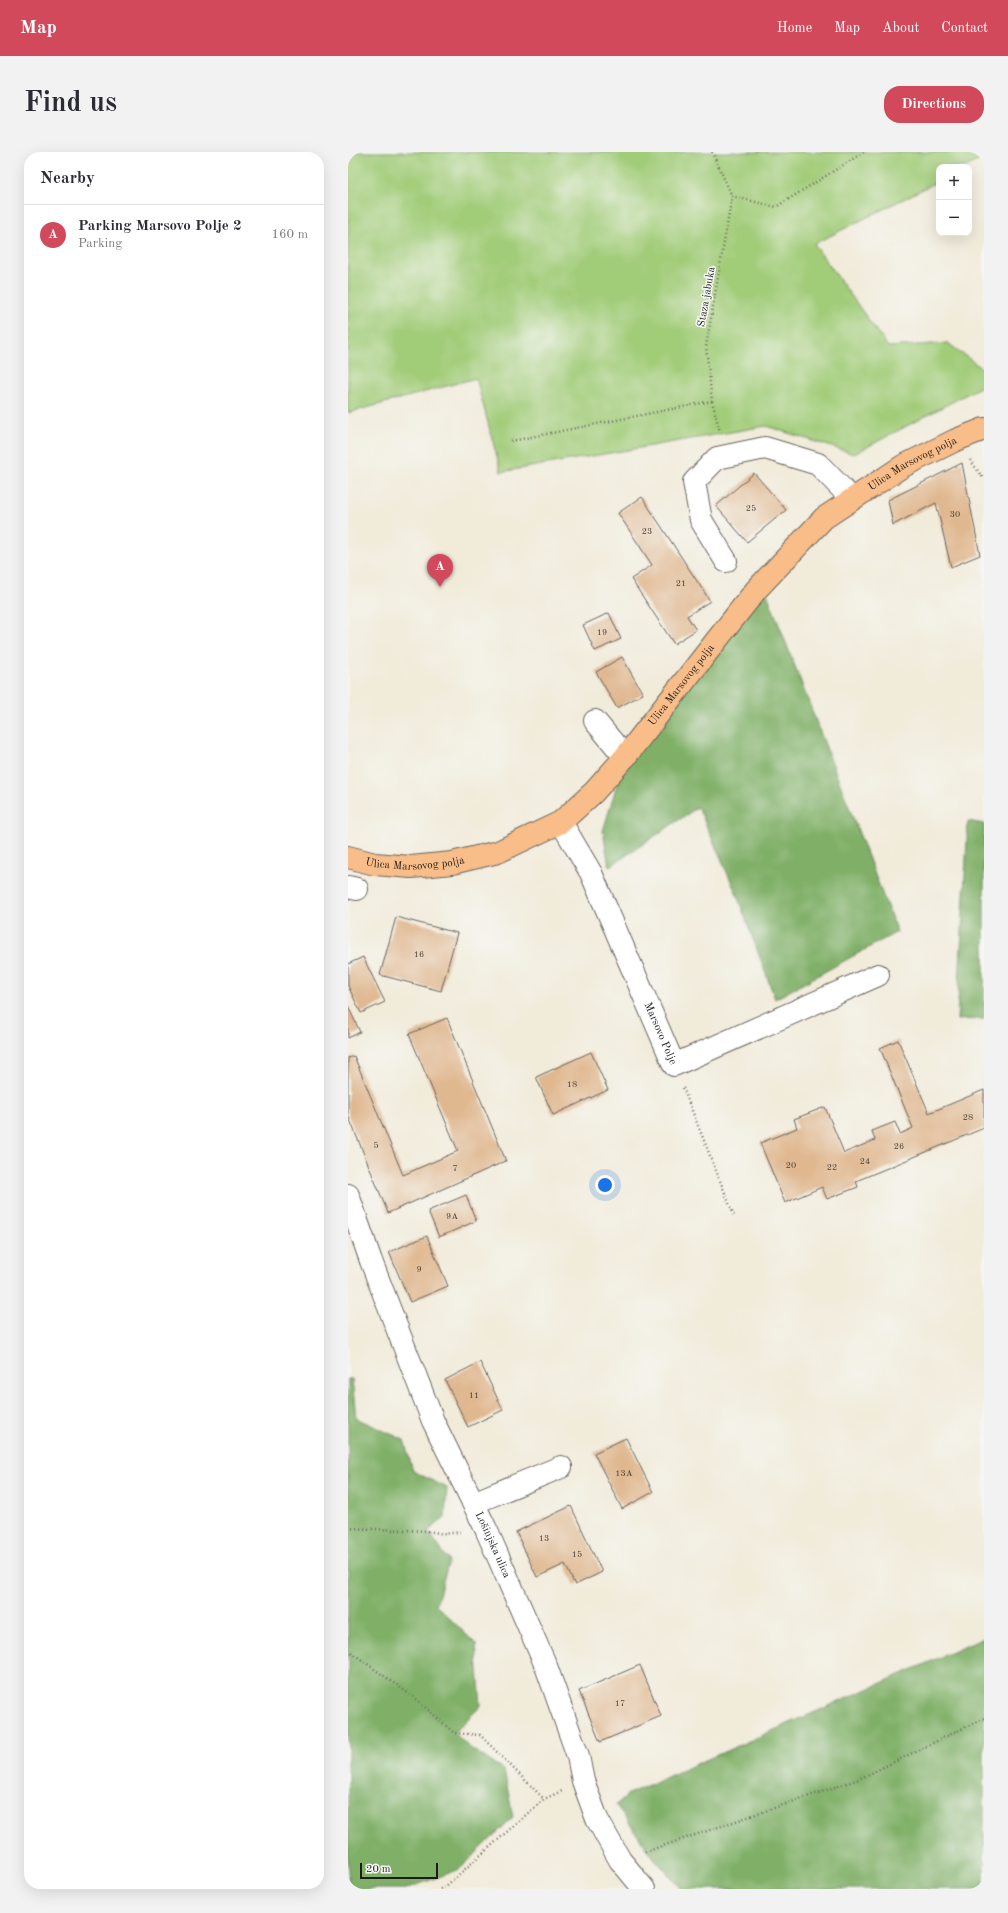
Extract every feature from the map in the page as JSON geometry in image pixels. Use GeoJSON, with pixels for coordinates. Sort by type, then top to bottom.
{"type":"FeatureCollection","features":[{"type":"Feature","properties":{"kind":"main road","name":"Ulica Marsovog polja"},"geometry":{"type":"LineString","coordinates":[[348,858],[375,864],[411,867],[452,863],[498,852],[561,822],[594,792],[625,757],[756,590],[824,518],[851,498],[903,466],[956,440],[984,429]]}},
{"type":"Feature","properties":{"kind":"street"},"geometry":{"type":"LineString","coordinates":[[726,561],[701,520],[694,482],[716,458],[765,448],[818,464],[851,498]]}},
{"type":"Feature","properties":{"kind":"street"},"geometry":{"type":"LineString","coordinates":[[595,721],[625,757]]}},
{"type":"Feature","properties":{"kind":"street","name":"Marsovo Polje"},"geometry":{"type":"LineString","coordinates":[[561,822],[591,873],[674,1065],[878,975]]}},
{"type":"Feature","properties":{"kind":"street","name":"Lošinjska ulica"},"geometry":{"type":"LineString","coordinates":[[348,1195],[371,1261],[433,1421],[486,1529],[546,1666],[578,1756],[583,1781],[597,1819],[620,1860],[644,1889]]}},
{"type":"Feature","properties":{"kind":"street"},"geometry":{"type":"LineString","coordinates":[[473,1503],[561,1467]]}},
{"type":"Feature","properties":{"kind":"path"},"geometry":{"type":"LineString","coordinates":[[712,152],[732,196],[776,207],[864,152]]}},
{"type":"Feature","properties":{"kind":"path","name":"Staza jabuka"},"geometry":{"type":"LineString","coordinates":[[727,456],[712,401],[706,347],[732,196]]}},
{"type":"Feature","properties":{"kind":"path"},"geometry":{"type":"LineString","coordinates":[[510,442],[712,401]]}},
{"type":"Feature","properties":{"kind":"path"},"geometry":{"type":"LineString","coordinates":[[674,1065],[735,1218]]}},
{"type":"Feature","properties":{"kind":"path"},"geometry":{"type":"LineString","coordinates":[[348,1528],[428,1531],[444,1534],[486,1529]]}},
{"type":"Feature","properties":{"kind":"path"},"geometry":{"type":"LineString","coordinates":[[348,1650],[416,1699],[454,1732],[480,1734],[544,1799]]}},
{"type":"Feature","properties":{"kind":"path"},"geometry":{"type":"LineString","coordinates":[[620,1860],[859,1779],[984,1718]]}},
{"type":"Feature","properties":{"kind":"path"},"geometry":{"type":"LineString","coordinates":[[440,1889],[446,1886],[544,1799],[583,1781]]}},
{"type":"Feature","properties":{"kind":"green space"},"geometry":{"type":"Polygon","coordinates":[[[348,152],[984,152],[984,158],[972,164],[936,164],[936,183],[814,244],[888,347],[948,343],[984,370],[984,385],[854,454],[766,426],[501,472],[476,378],[348,413],[348,152]]]}},
{"type":"Feature","properties":{"kind":"green space"},"geometry":{"type":"Polygon","coordinates":[[[763,583],[897,932],[775,999],[737,895],[698,807],[609,867],[603,831],[625,757],[763,583]]]}},
{"type":"Feature","properties":{"kind":"green space"},"geometry":{"type":"Polygon","coordinates":[[[968,821],[984,824],[984,1019],[957,1020],[968,821]]]}},
{"type":"Feature","properties":{"kind":"green space"},"geometry":{"type":"Polygon","coordinates":[[[348,1379],[352,1379],[356,1418],[404,1440],[413,1471],[447,1488],[445,1518],[428,1531],[449,1561],[436,1605],[476,1644],[481,1706],[454,1733],[470,1748],[504,1770],[513,1817],[460,1869],[406,1889],[348,1889],[348,1379]]]}},
{"type":"Feature","properties":{"kind":"green space"},"geometry":{"type":"Polygon","coordinates":[[[984,1638],[984,1889],[682,1889],[654,1858],[616,1805],[628,1794],[984,1638]]]}},
{"type":"Feature","properties":{"kind":"building"},"geometry":{"type":"Polygon","coordinates":[[[962,463],[980,555],[951,567],[936,503],[893,525],[888,500],[962,463]]]}},
{"type":"Feature","properties":{"kind":"building"},"geometry":{"type":"Polygon","coordinates":[[[754,473],[786,510],[747,542],[716,506],[754,473]]]}},
{"type":"Feature","properties":{"kind":"building"},"geometry":{"type":"Polygon","coordinates":[[[642,497],[710,601],[687,616],[696,630],[674,644],[631,579],[652,565],[618,513],[642,497]]]}},
{"type":"Feature","properties":{"kind":"building"},"geometry":{"type":"Polygon","coordinates":[[[609,613],[621,639],[595,651],[583,625],[609,613]]]}},
{"type":"Feature","properties":{"kind":"building"},"geometry":{"type":"Polygon","coordinates":[[[622,657],[643,694],[617,708],[596,672],[622,657]]]}},
{"type":"Feature","properties":{"kind":"building"},"geometry":{"type":"Polygon","coordinates":[[[396,917],[457,933],[441,991],[380,975],[396,917]]]}},
{"type":"Feature","properties":{"kind":"building"},"geometry":{"type":"Polygon","coordinates":[[[363,957],[385,1002],[361,1013],[348,986],[348,964],[363,957]]]}},
{"type":"Feature","properties":{"kind":"building"},"geometry":{"type":"Polygon","coordinates":[[[348,1006],[360,1032],[348,1038],[348,1006]]]}},
{"type":"Feature","properties":{"kind":"building"},"geometry":{"type":"Polygon","coordinates":[[[447,1018],[506,1161],[388,1213],[348,1115],[348,1058],[354,1056],[403,1175],[458,1151],[409,1034],[447,1018]]]}},
{"type":"Feature","properties":{"kind":"building"},"geometry":{"type":"Polygon","coordinates":[[[898,1040],[929,1113],[984,1090],[984,1128],[856,1181],[858,1187],[827,1199],[822,1187],[785,1203],[760,1143],[797,1128],[794,1119],[825,1107],[844,1153],[875,1140],[872,1131],[895,1122],[900,1134],[913,1128],[880,1048],[898,1040]]]}},
{"type":"Feature","properties":{"kind":"building"},"geometry":{"type":"Polygon","coordinates":[[[591,1052],[608,1090],[553,1115],[536,1077],[591,1052]]]}},
{"type":"Feature","properties":{"kind":"building"},"geometry":{"type":"Polygon","coordinates":[[[466,1195],[476,1221],[439,1237],[428,1211],[466,1195]]]}},
{"type":"Feature","properties":{"kind":"building"},"geometry":{"type":"Polygon","coordinates":[[[427,1236],[448,1286],[410,1302],[389,1252],[427,1236]]]}},
{"type":"Feature","properties":{"kind":"building"},"geometry":{"type":"Polygon","coordinates":[[[480,1362],[503,1410],[468,1427],[445,1380],[480,1362]]]}},
{"type":"Feature","properties":{"kind":"building"},"geometry":{"type":"Polygon","coordinates":[[[626,1438],[653,1492],[622,1509],[594,1453],[626,1438]]]}},
{"type":"Feature","properties":{"kind":"building"},"geometry":{"type":"Polygon","coordinates":[[[571,1506],[602,1572],[575,1585],[565,1564],[537,1577],[516,1532],[571,1506]]]}},
{"type":"Feature","properties":{"kind":"building"},"geometry":{"type":"Polygon","coordinates":[[[640,1665],[661,1716],[600,1742],[579,1691],[640,1665]]]}},
{"type":"Feature","properties":{"kind":"place","name":"Parking Marsovo Polje 2"},"geometry":{"type":"Point","coordinates":[440,587]}}]}
